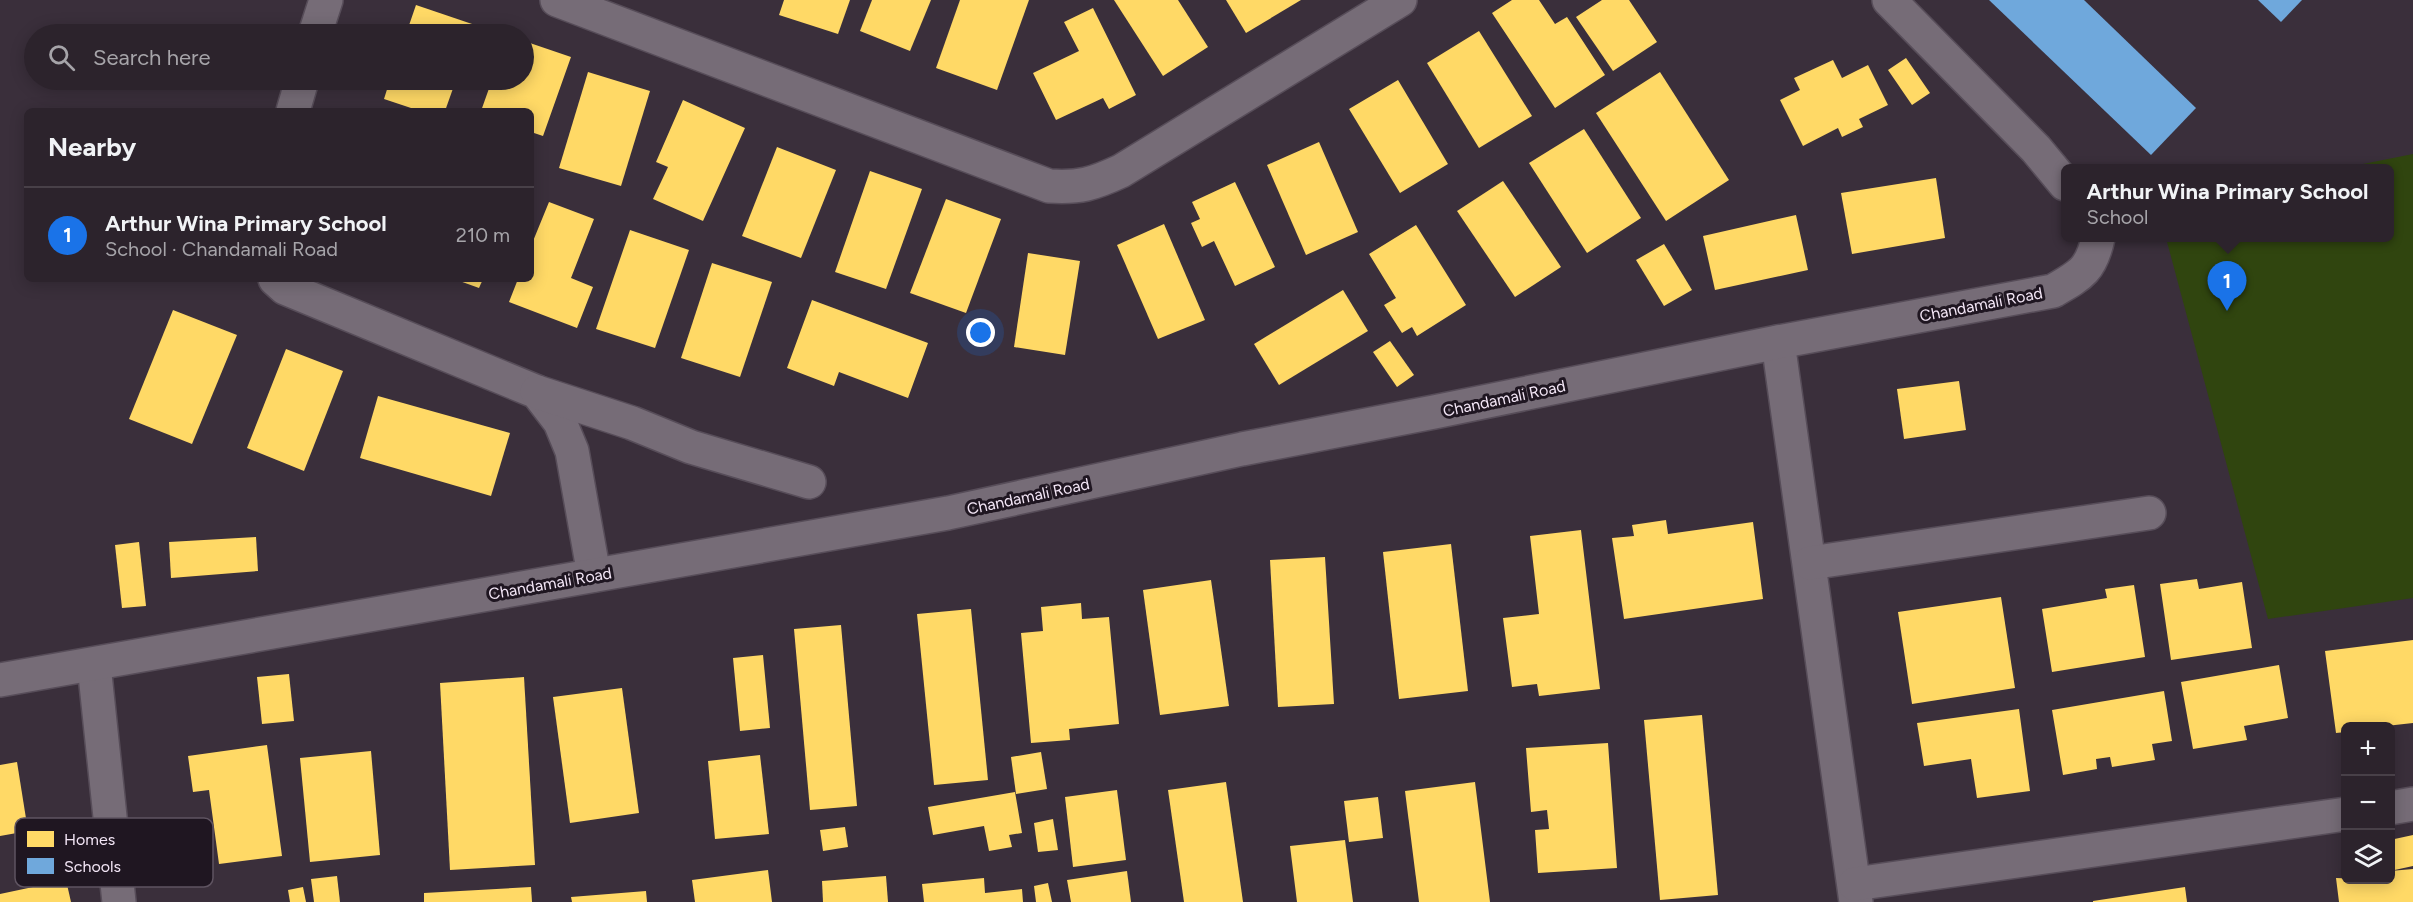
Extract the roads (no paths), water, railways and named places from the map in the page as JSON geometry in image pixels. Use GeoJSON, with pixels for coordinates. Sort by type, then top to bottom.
{"type":"FeatureCollection","features":[{"type":"Feature","properties":{"kind":"street"},"geometry":{"type":"LineString","coordinates":[[318,24],[326,0]]}},
{"type":"Feature","properties":{"kind":"street"},"geometry":{"type":"LineString","coordinates":[[557,0],[1049,186],[1073,188],[1097,182],[1121,171],[1400,0]]}},
{"type":"Feature","properties":{"kind":"street"},"geometry":{"type":"LineString","coordinates":[[1889,0],[2036,149],[2061,179]]}},
{"type":"Feature","properties":{"kind":"street"},"geometry":{"type":"LineString","coordinates":[[294,108],[299,90]]}},
{"type":"Feature","properties":{"kind":"street","name":"Chandamali Road"},"geometry":{"type":"LineString","coordinates":[[0,680],[948,513],[1242,449],[1778,342],[2053,291],[2076,278],[2093,259],[2097,242]]}},
{"type":"Feature","properties":{"kind":"street"},"geometry":{"type":"LineString","coordinates":[[278,282],[285,288],[537,392],[632,423],[691,447],[809,482]]}},
{"type":"Feature","properties":{"kind":"street"},"geometry":{"type":"LineString","coordinates":[[1778,342],[1856,893],[2341,815]]}},
{"type":"Feature","properties":{"kind":"street"},"geometry":{"type":"LineString","coordinates":[[537,392],[560,422],[572,451],[594,575]]}},
{"type":"Feature","properties":{"kind":"street"},"geometry":{"type":"LineString","coordinates":[[1810,563],[2149,513]]}},
{"type":"Feature","properties":{"kind":"street"},"geometry":{"type":"LineString","coordinates":[[94,665],[110,818]]}},
{"type":"Feature","properties":{"kind":"street"},"geometry":{"type":"LineString","coordinates":[[2395,807],[2413,804]]}},
{"type":"Feature","properties":{"kind":"street"},"geometry":{"type":"LineString","coordinates":[[117,887],[119,902]]}},
{"type":"Feature","properties":{"kind":"place","name":"Arthur Wina Primary School"},"geometry":{"type":"Point","coordinates":[2227,311]}}]}
